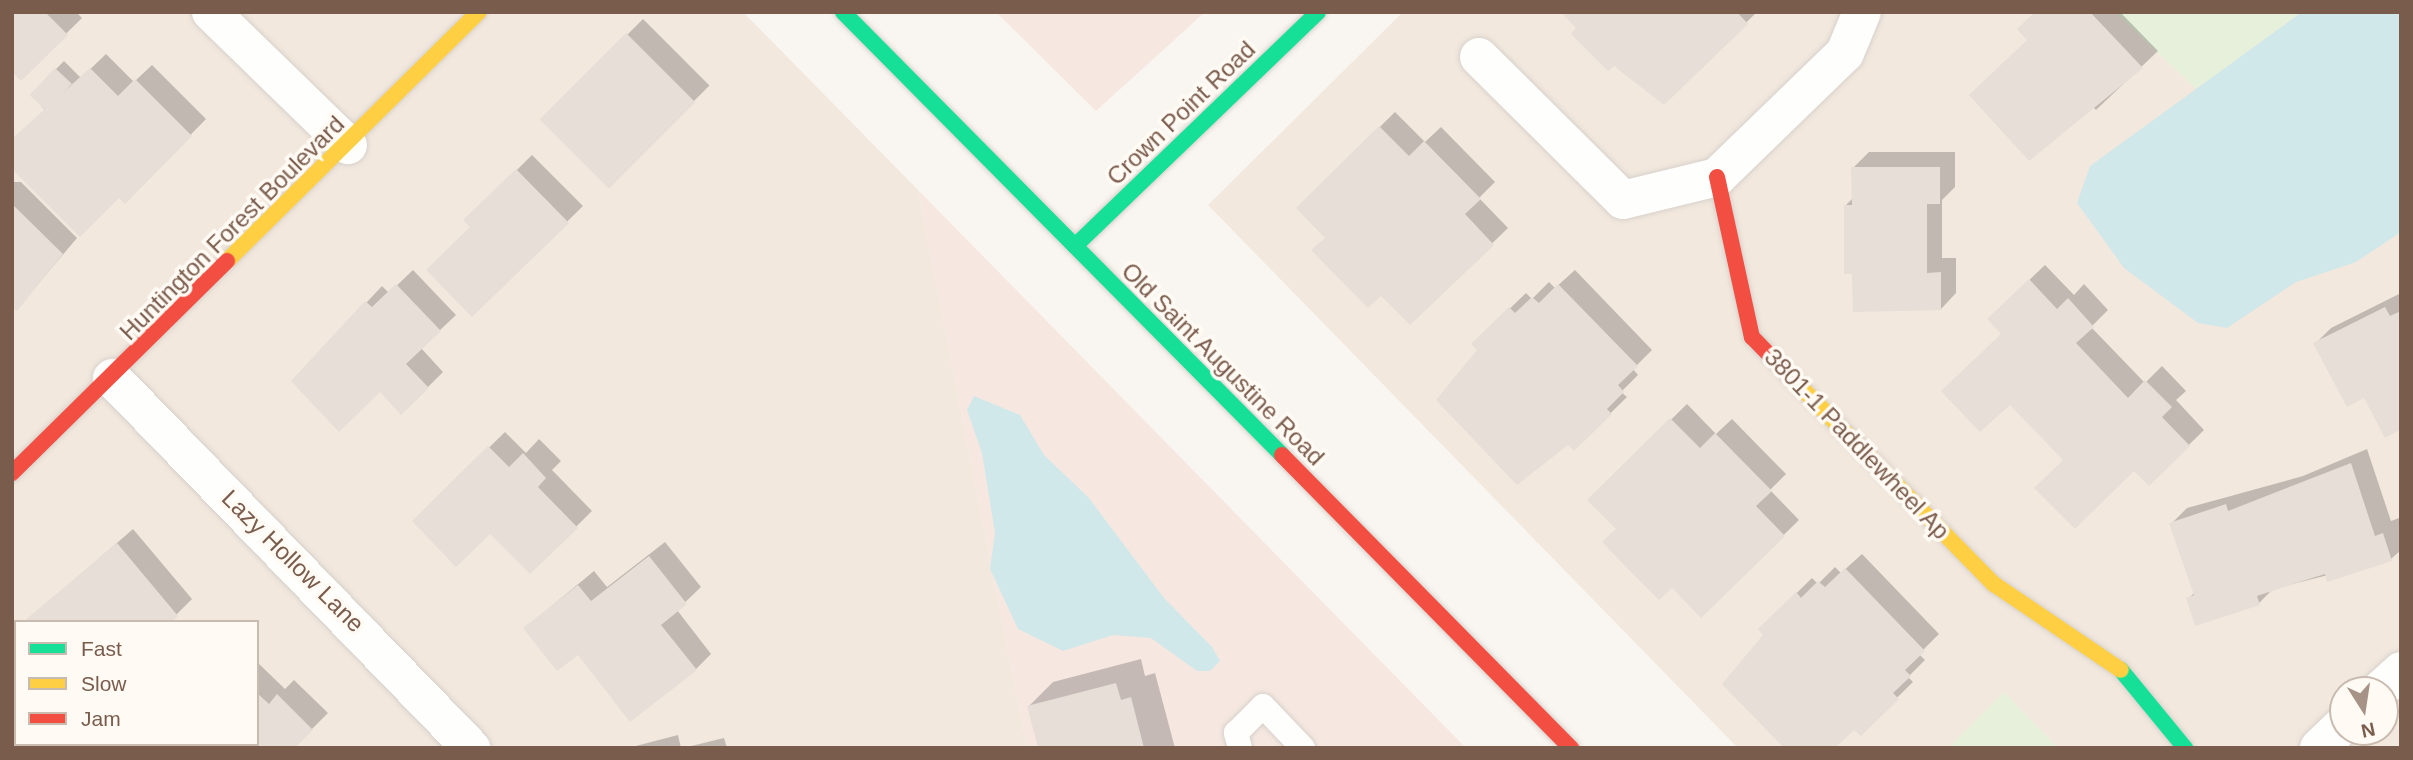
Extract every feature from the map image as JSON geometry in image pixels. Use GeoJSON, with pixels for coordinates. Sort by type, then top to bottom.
{"type":"FeatureCollection","features":[{"type":"Feature","properties":{"kind":"street"},"geometry":{"type":"LineString","coordinates":[[212,12],[348,145]]}},
{"type":"Feature","properties":{"kind":"street","name":"Huntington Forest Boulevard"},"geometry":{"type":"LineString","coordinates":[[12,473],[112,378],[480,12]]}},
{"type":"Feature","properties":{"kind":"street","name":"Old Saint Augustine Road"},"geometry":{"type":"LineString","coordinates":[[843,12],[1570,748]]}},
{"type":"Feature","properties":{"kind":"street"},"geometry":{"type":"LineString","coordinates":[[1479,57],[1623,200],[1717,177],[1845,53],[1863,12]]}},
{"type":"Feature","properties":{"kind":"street","name":"Crown Point Road"},"geometry":{"type":"LineString","coordinates":[[1074,246],[1315,13]]}},
{"type":"Feature","properties":{"kind":"street","name":"3801-1 Paddlewheel Ap"},"geometry":{"type":"LineString","coordinates":[[1717,177],[1752,337],[1994,584],[2134,679],[2185,748]]}},
{"type":"Feature","properties":{"kind":"street","name":"Lazy Hollow Lane"},"geometry":{"type":"LineString","coordinates":[[112,378],[471,748]]}},
{"type":"Feature","properties":{"kind":"lane"},"geometry":{"type":"LineString","coordinates":[[1240,748],[1236,733],[1263,706],[1303,748]]}},
{"type":"Feature","properties":{"kind":"shaded area"},"geometry":{"type":"Polygon","coordinates":[[[12,12],[743,12],[918,190],[1027,748],[12,748],[12,12]]]}},
{"type":"Feature","properties":{"kind":"shaded area"},"geometry":{"type":"Polygon","coordinates":[[[996,12],[1205,12],[1096,111],[996,12]]]}},
{"type":"Feature","properties":{"kind":"shaded area"},"geometry":{"type":"Polygon","coordinates":[[[1403,12],[2401,12],[2401,748],[1738,748],[1208,205],[1403,12]]]}},
{"type":"Feature","properties":{"kind":"shaded area"},"geometry":{"type":"Polygon","coordinates":[[[918,190],[1466,748],[1027,748],[918,190]]]}},
{"type":"Feature","properties":{"kind":"green space"},"geometry":{"type":"Polygon","coordinates":[[[2115,12],[2302,12],[2196,89],[2115,12]]]}},
{"type":"Feature","properties":{"kind":"green space"},"geometry":{"type":"Polygon","coordinates":[[[2004,692],[2058,748],[1948,748],[2004,692]]]}},
{"type":"Feature","properties":{"kind":"water"},"geometry":{"type":"Polygon","coordinates":[[[2302,12],[2401,12],[2401,232],[2356,262],[2296,282],[2227,328],[2198,323],[2124,268],[2077,203],[2090,166],[2302,12]]]}},
{"type":"Feature","properties":{"kind":"water"},"geometry":{"type":"Polygon","coordinates":[[[974,396],[1020,415],[1044,455],[1088,497],[1164,598],[1212,647],[1220,661],[1210,671],[1197,671],[1151,638],[1113,635],[1063,651],[1018,629],[990,569],[995,533],[982,453],[967,410],[974,396]]]}},
{"type":"Feature","properties":{"kind":"building"},"geometry":{"type":"Polygon","coordinates":[[[12,12],[45,12],[68,35],[21,81],[12,72],[12,12]]]}},
{"type":"Feature","properties":{"kind":"building"},"geometry":{"type":"Polygon","coordinates":[[[1561,12],[1737,12],[1748,24],[1664,105],[1614,66],[1608,71],[1571,34],[1576,28],[1561,12]]]}},
{"type":"Feature","properties":{"kind":"building"},"geometry":{"type":"Polygon","coordinates":[[[2035,12],[2090,12],[2143,68],[2029,161],[1969,95],[2027,40],[2017,29],[2035,12]]]}},
{"type":"Feature","properties":{"kind":"building"},"geometry":{"type":"Polygon","coordinates":[[[626,33],[695,102],[609,189],[540,119],[626,33]]]}},
{"type":"Feature","properties":{"kind":"building"},"geometry":{"type":"Polygon","coordinates":[[[55,68],[72,84],[47,111],[30,95],[55,68]]]}},
{"type":"Feature","properties":{"kind":"building"},"geometry":{"type":"Polygon","coordinates":[[[90,68],[118,96],[135,79],[192,136],[125,204],[119,198],[80,237],[12,169],[12,139],[90,68]]]}},
{"type":"Feature","properties":{"kind":"building"},"geometry":{"type":"Polygon","coordinates":[[[1379,126],[1409,156],[1424,141],[1481,199],[1465,214],[1494,245],[1410,325],[1381,296],[1368,308],[1311,250],[1325,238],[1296,208],[1379,126]]]}},
{"type":"Feature","properties":{"kind":"building"},"geometry":{"type":"Polygon","coordinates":[[[1851,167],[1940,167],[1940,204],[1927,204],[1927,273],[1941,272],[1941,310],[1853,312],[1852,274],[1844,274],[1844,205],[1852,205],[1851,167]]]}},
{"type":"Feature","properties":{"kind":"building"},"geometry":{"type":"Polygon","coordinates":[[[516,169],[569,223],[472,317],[426,270],[470,227],[463,220],[516,169]]]}},
{"type":"Feature","properties":{"kind":"building"},"geometry":{"type":"Polygon","coordinates":[[[12,204],[63,254],[17,311],[12,307],[12,204]]]}},
{"type":"Feature","properties":{"kind":"building"},"geometry":{"type":"Polygon","coordinates":[[[2029,279],[2057,309],[2068,298],[2094,327],[2076,343],[2128,398],[2145,380],[2172,407],[2162,417],[2190,446],[2149,486],[2134,471],[2075,529],[2034,488],[2063,460],[2010,405],[1980,432],[1941,391],[2001,334],[1987,319],[2029,279]]]}},
{"type":"Feature","properties":{"kind":"building"},"geometry":{"type":"Polygon","coordinates":[[[396,284],[441,331],[406,364],[429,388],[401,415],[380,392],[339,432],[291,381],[365,301],[372,307],[396,284]]]}},
{"type":"Feature","properties":{"kind":"building"},"geometry":{"type":"Polygon","coordinates":[[[1558,284],[1638,366],[1618,385],[1624,392],[1607,409],[1612,414],[1574,451],[1568,445],[1517,485],[1436,400],[1477,350],[1471,344],[1509,307],[1515,313],[1532,297],[1539,303],[1558,284]]]}},
{"type":"Feature","properties":{"kind":"building"},"geometry":{"type":"Polygon","coordinates":[[[2385,307],[2390,316],[2401,311],[2401,429],[2385,438],[2364,398],[2347,407],[2313,343],[2385,307]]]}},
{"type":"Feature","properties":{"kind":"building"},"geometry":{"type":"Polygon","coordinates":[[[1670,418],[1700,448],[1715,433],[1772,491],[1756,506],[1785,536],[1701,618],[1672,588],[1659,600],[1602,542],[1616,529],[1587,500],[1670,418]]]}},
{"type":"Feature","properties":{"kind":"building"},"geometry":{"type":"Polygon","coordinates":[[[488,446],[509,467],[523,453],[546,478],[538,487],[578,528],[530,574],[490,534],[456,567],[412,521],[488,446]]]}},
{"type":"Feature","properties":{"kind":"building"},"geometry":{"type":"Polygon","coordinates":[[[2351,463],[2375,536],[2383,533],[2392,561],[2327,582],[2325,574],[2290,585],[2257,596],[2260,605],[2195,626],[2186,598],[2194,595],[2169,523],[2226,504],[2228,511],[2351,463]]]}},
{"type":"Feature","properties":{"kind":"building"},"geometry":{"type":"Polygon","coordinates":[[[117,543],[178,616],[173,620],[25,620],[117,543]]]}},
{"type":"Feature","properties":{"kind":"building"},"geometry":{"type":"Polygon","coordinates":[[[649,556],[687,604],[661,625],[697,670],[630,722],[578,655],[557,671],[523,628],[578,585],[591,601],[649,556]]]}},
{"type":"Feature","properties":{"kind":"building"},"geometry":{"type":"Polygon","coordinates":[[[1845,568],[1925,651],[1905,670],[1911,676],[1893,693],[1899,699],[1861,736],[1854,730],[1835,748],[1784,748],[1722,684],[1763,635],[1758,629],[1796,592],[1801,598],[1818,581],[1825,587],[1845,568]]]}},
{"type":"Feature","properties":{"kind":"building"},"geometry":{"type":"Polygon","coordinates":[[[12,652],[14,690],[12,721],[12,652]]]}},
{"type":"Feature","properties":{"kind":"building"},"geometry":{"type":"Polygon","coordinates":[[[1116,683],[1121,700],[1131,697],[1144,748],[1038,748],[1027,706],[1116,683]]]}},
{"type":"Feature","properties":{"kind":"building"},"geometry":{"type":"Polygon","coordinates":[[[277,694],[313,730],[295,748],[246,746],[259,746],[259,695],[269,704],[277,694]]]}},
{"type":"Feature","properties":{"kind":"traffic: fast"},"geometry":{"type":"LineString","coordinates":[[843,12],[1282,455]]}},
{"type":"Feature","properties":{"kind":"traffic: fast"},"geometry":{"type":"LineString","coordinates":[[1075,246],[1318,12]]}},
{"type":"Feature","properties":{"kind":"traffic: fast"},"geometry":{"type":"LineString","coordinates":[[2121,670],[2185,748]]}},
{"type":"Feature","properties":{"kind":"traffic: slow"},"geometry":{"type":"LineString","coordinates":[[227,261],[479,12]]}},
{"type":"Feature","properties":{"kind":"traffic: slow"},"geometry":{"type":"LineString","coordinates":[[1789,375],[1994,584],[2121,670]]}},
{"type":"Feature","properties":{"kind":"traffic: jam"},"geometry":{"type":"LineString","coordinates":[[1717,177],[1752,337],[1789,375]]}},
{"type":"Feature","properties":{"kind":"traffic: jam"},"geometry":{"type":"LineString","coordinates":[[12,473],[227,261]]}},
{"type":"Feature","properties":{"kind":"traffic: jam"},"geometry":{"type":"LineString","coordinates":[[1282,455],[1571,748]]}}]}
